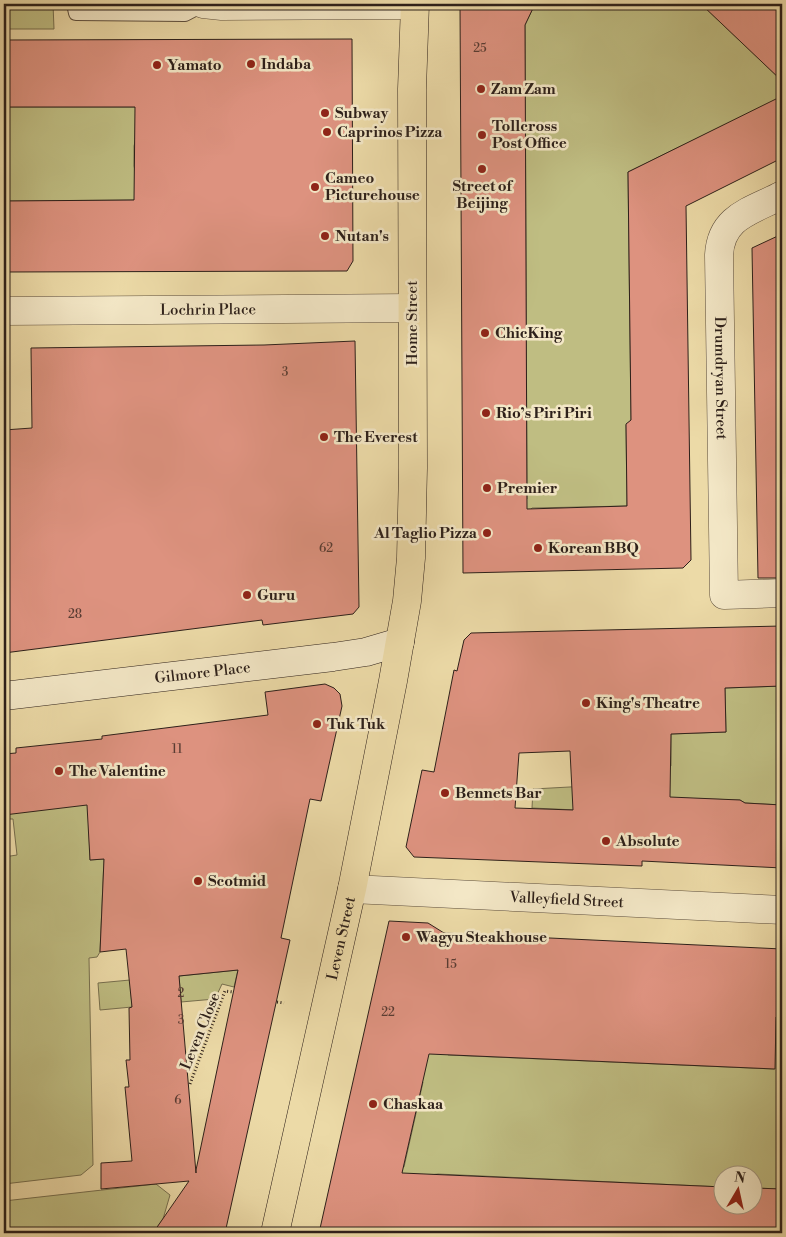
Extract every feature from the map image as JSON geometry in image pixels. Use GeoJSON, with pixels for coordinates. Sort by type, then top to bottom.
{"type":"FeatureCollection","features":[{"type":"Feature","properties":{"kind":"main road","name":"Home Street"},"geometry":{"type":"LineString","coordinates":[[400,642],[407,601],[412,534],[412,90],[415,4]]}},
{"type":"Feature","properties":{"kind":"main road","name":"Leven Street"},"geometry":{"type":"LineString","coordinates":[[275,1233],[352,889],[400,642]]}},
{"type":"Feature","properties":{"kind":"street"},"geometry":{"type":"LineString","coordinates":[[204,4],[415,4]]}},
{"type":"Feature","properties":{"kind":"street","name":"Drumdryan Street"},"geometry":{"type":"LineString","coordinates":[[782,195],[731,223],[724,232],[720,243],[724,595],[782,593]]}},
{"type":"Feature","properties":{"kind":"street","name":"Lochrin Place"},"geometry":{"type":"LineString","coordinates":[[4,311],[412,308]]}},
{"type":"Feature","properties":{"kind":"street","name":"Gilmore Place"},"geometry":{"type":"LineString","coordinates":[[4,696],[333,657],[366,652],[400,642]]}},
{"type":"Feature","properties":{"kind":"street","name":"Valleyfield Street"},"geometry":{"type":"LineString","coordinates":[[352,889],[782,910]]}},
{"type":"Feature","properties":{"kind":"lane"},"geometry":{"type":"LineString","coordinates":[[74,4],[76,13],[185,14],[204,4]]}},
{"type":"Feature","properties":{"kind":"path","name":"Leven Close"},"geometry":{"type":"LineString","coordinates":[[190,1084],[225,991],[233,992]]}},
{"type":"Feature","properties":{"kind":"path"},"geometry":{"type":"LineString","coordinates":[[277,1002],[284,1003]]}},
{"type":"Feature","properties":{"kind":"shaded area"},"geometry":{"type":"Polygon","coordinates":[[[4,4],[53,4],[54,29],[4,29],[4,4]]]}},
{"type":"Feature","properties":{"kind":"shaded area"},"geometry":{"type":"Polygon","coordinates":[[[535,4],[701,4],[778,77],[782,85],[782,97],[628,172],[631,420],[626,425],[627,506],[532,508],[527,513],[520,505],[527,499],[525,25],[535,4]]]}},
{"type":"Feature","properties":{"kind":"shaded area"},"geometry":{"type":"Polygon","coordinates":[[[4,107],[144,107],[134,146],[134,166],[142,200],[4,201],[4,107]]]}},
{"type":"Feature","properties":{"kind":"shaded area"},"geometry":{"type":"Polygon","coordinates":[[[782,686],[782,805],[745,803],[740,800],[645,797],[644,813],[532,808],[533,789],[606,785],[612,766],[671,766],[671,734],[726,732],[725,688],[782,686]]]}},
{"type":"Feature","properties":{"kind":"shaded area"},"geometry":{"type":"Polygon","coordinates":[[[5,802],[88,804],[90,860],[104,859],[100,952],[97,957],[89,958],[93,1165],[81,1175],[4,1184],[4,857],[17,855],[13,819],[6,819],[5,802]]]}},
{"type":"Feature","properties":{"kind":"shaded area"},"geometry":{"type":"Polygon","coordinates":[[[238,970],[234,987],[222,984],[215,999],[181,1002],[179,976],[238,970]]]}},
{"type":"Feature","properties":{"kind":"shaded area"},"geometry":{"type":"Polygon","coordinates":[[[130,980],[132,1007],[100,1010],[98,983],[130,980]]]}},
{"type":"Feature","properties":{"kind":"shaded area"},"geometry":{"type":"Polygon","coordinates":[[[776,1017],[782,1018],[782,1189],[764,1188],[764,1164],[714,1164],[714,1187],[438,1174],[391,1180],[401,1167],[404,1167],[423,1082],[404,1080],[449,1030],[448,1055],[774,1069],[776,1017]]]}},
{"type":"Feature","properties":{"kind":"shaded area"},"geometry":{"type":"Polygon","coordinates":[[[156,1184],[170,1195],[163,1219],[153,1233],[4,1233],[4,1201],[156,1184]]]}},
{"type":"Feature","properties":{"kind":"building"},"geometry":{"type":"Polygon","coordinates":[[[460,4],[535,4],[525,25],[527,509],[627,506],[626,424],[631,420],[628,172],[782,96],[782,158],[686,206],[691,560],[683,568],[463,573],[460,4]]]}},
{"type":"Feature","properties":{"kind":"building"},"geometry":{"type":"Polygon","coordinates":[[[701,4],[782,4],[782,81],[701,4]]]}},
{"type":"Feature","properties":{"kind":"building"},"geometry":{"type":"Polygon","coordinates":[[[352,39],[353,261],[347,271],[4,272],[4,201],[134,200],[135,107],[4,107],[4,40],[352,39]]]}},
{"type":"Feature","properties":{"kind":"building"},"geometry":{"type":"Polygon","coordinates":[[[782,234],[782,578],[758,578],[752,248],[782,234]]]}},
{"type":"Feature","properties":{"kind":"building"},"geometry":{"type":"Polygon","coordinates":[[[355,341],[359,607],[353,614],[263,625],[262,620],[4,653],[4,430],[32,428],[31,348],[264,345],[355,341]]]}},
{"type":"Feature","properties":{"kind":"building"},"geometry":{"type":"Polygon","coordinates":[[[782,626],[782,686],[725,688],[726,732],[671,734],[670,797],[740,800],[745,803],[782,805],[782,868],[642,861],[642,866],[414,857],[406,847],[422,770],[434,772],[454,670],[457,671],[464,640],[471,633],[782,626]],[[570,751],[519,753],[515,808],[573,810],[570,751]]]}},
{"type":"Feature","properties":{"kind":"building"},"geometry":{"type":"Polygon","coordinates":[[[325,684],[334,688],[340,694],[342,706],[321,801],[310,799],[281,938],[290,940],[225,1233],[153,1233],[189,1181],[101,1189],[101,1163],[132,1161],[125,1087],[129,1087],[126,1060],[130,1060],[129,1008],[132,1007],[126,949],[100,952],[104,859],[90,860],[87,805],[4,815],[4,754],[16,753],[16,748],[102,739],[102,736],[268,715],[265,692],[325,684]],[[238,970],[179,976],[196,1173],[238,970]]]}},
{"type":"Feature","properties":{"kind":"building"},"geometry":{"type":"Polygon","coordinates":[[[389,921],[428,923],[444,933],[782,949],[782,1018],[776,1017],[775,1069],[429,1054],[402,1173],[714,1187],[714,1214],[764,1214],[764,1188],[782,1189],[782,1233],[319,1233],[389,921]]]}},
{"type":"Feature","properties":{"kind":"place","name":"Indaba"},"geometry":{"type":"Point","coordinates":[251,64]}},
{"type":"Feature","properties":{"kind":"place","name":"Yamato"},"geometry":{"type":"Point","coordinates":[157,65]}},
{"type":"Feature","properties":{"kind":"place","name":"Zam Zam"},"geometry":{"type":"Point","coordinates":[481,89]}},
{"type":"Feature","properties":{"kind":"place","name":"Subway"},"geometry":{"type":"Point","coordinates":[325,113]}},
{"type":"Feature","properties":{"kind":"place","name":"Caprinos Pizza"},"geometry":{"type":"Point","coordinates":[327,132]}},
{"type":"Feature","properties":{"kind":"place","name":"Tollcross Post Office"},"geometry":{"type":"Point","coordinates":[482,135]}},
{"type":"Feature","properties":{"kind":"place","name":"Street of Beijing"},"geometry":{"type":"Point","coordinates":[482,169]}},
{"type":"Feature","properties":{"kind":"place","name":"Cameo Picturehouse"},"geometry":{"type":"Point","coordinates":[315,187]}},
{"type":"Feature","properties":{"kind":"place","name":"Nutan's"},"geometry":{"type":"Point","coordinates":[325,236]}},
{"type":"Feature","properties":{"kind":"place","name":"ChicKing"},"geometry":{"type":"Point","coordinates":[485,333]}},
{"type":"Feature","properties":{"kind":"place","name":"Rio’s Piri Piri"},"geometry":{"type":"Point","coordinates":[486,413]}},
{"type":"Feature","properties":{"kind":"place","name":"The Everest"},"geometry":{"type":"Point","coordinates":[324,437]}},
{"type":"Feature","properties":{"kind":"place","name":"Premier"},"geometry":{"type":"Point","coordinates":[487,488]}},
{"type":"Feature","properties":{"kind":"place","name":"Al Taglio Pizza"},"geometry":{"type":"Point","coordinates":[487,533]}},
{"type":"Feature","properties":{"kind":"place","name":"Korean BBQ"},"geometry":{"type":"Point","coordinates":[538,548]}},
{"type":"Feature","properties":{"kind":"place","name":"Guru"},"geometry":{"type":"Point","coordinates":[247,595]}},
{"type":"Feature","properties":{"kind":"place","name":"King's Theatre"},"geometry":{"type":"Point","coordinates":[586,703]}},
{"type":"Feature","properties":{"kind":"place","name":"Tuk Tuk"},"geometry":{"type":"Point","coordinates":[317,724]}},
{"type":"Feature","properties":{"kind":"place","name":"The Valentine"},"geometry":{"type":"Point","coordinates":[59,771]}},
{"type":"Feature","properties":{"kind":"place","name":"Bennets Bar"},"geometry":{"type":"Point","coordinates":[445,793]}},
{"type":"Feature","properties":{"kind":"place","name":"Absolute"},"geometry":{"type":"Point","coordinates":[606,841]}},
{"type":"Feature","properties":{"kind":"place","name":"Scotmid"},"geometry":{"type":"Point","coordinates":[198,881]}},
{"type":"Feature","properties":{"kind":"place","name":"Wagyu Steakhouse"},"geometry":{"type":"Point","coordinates":[406,937]}},
{"type":"Feature","properties":{"kind":"place","name":"Chaskaa"},"geometry":{"type":"Point","coordinates":[373,1104]}}]}
